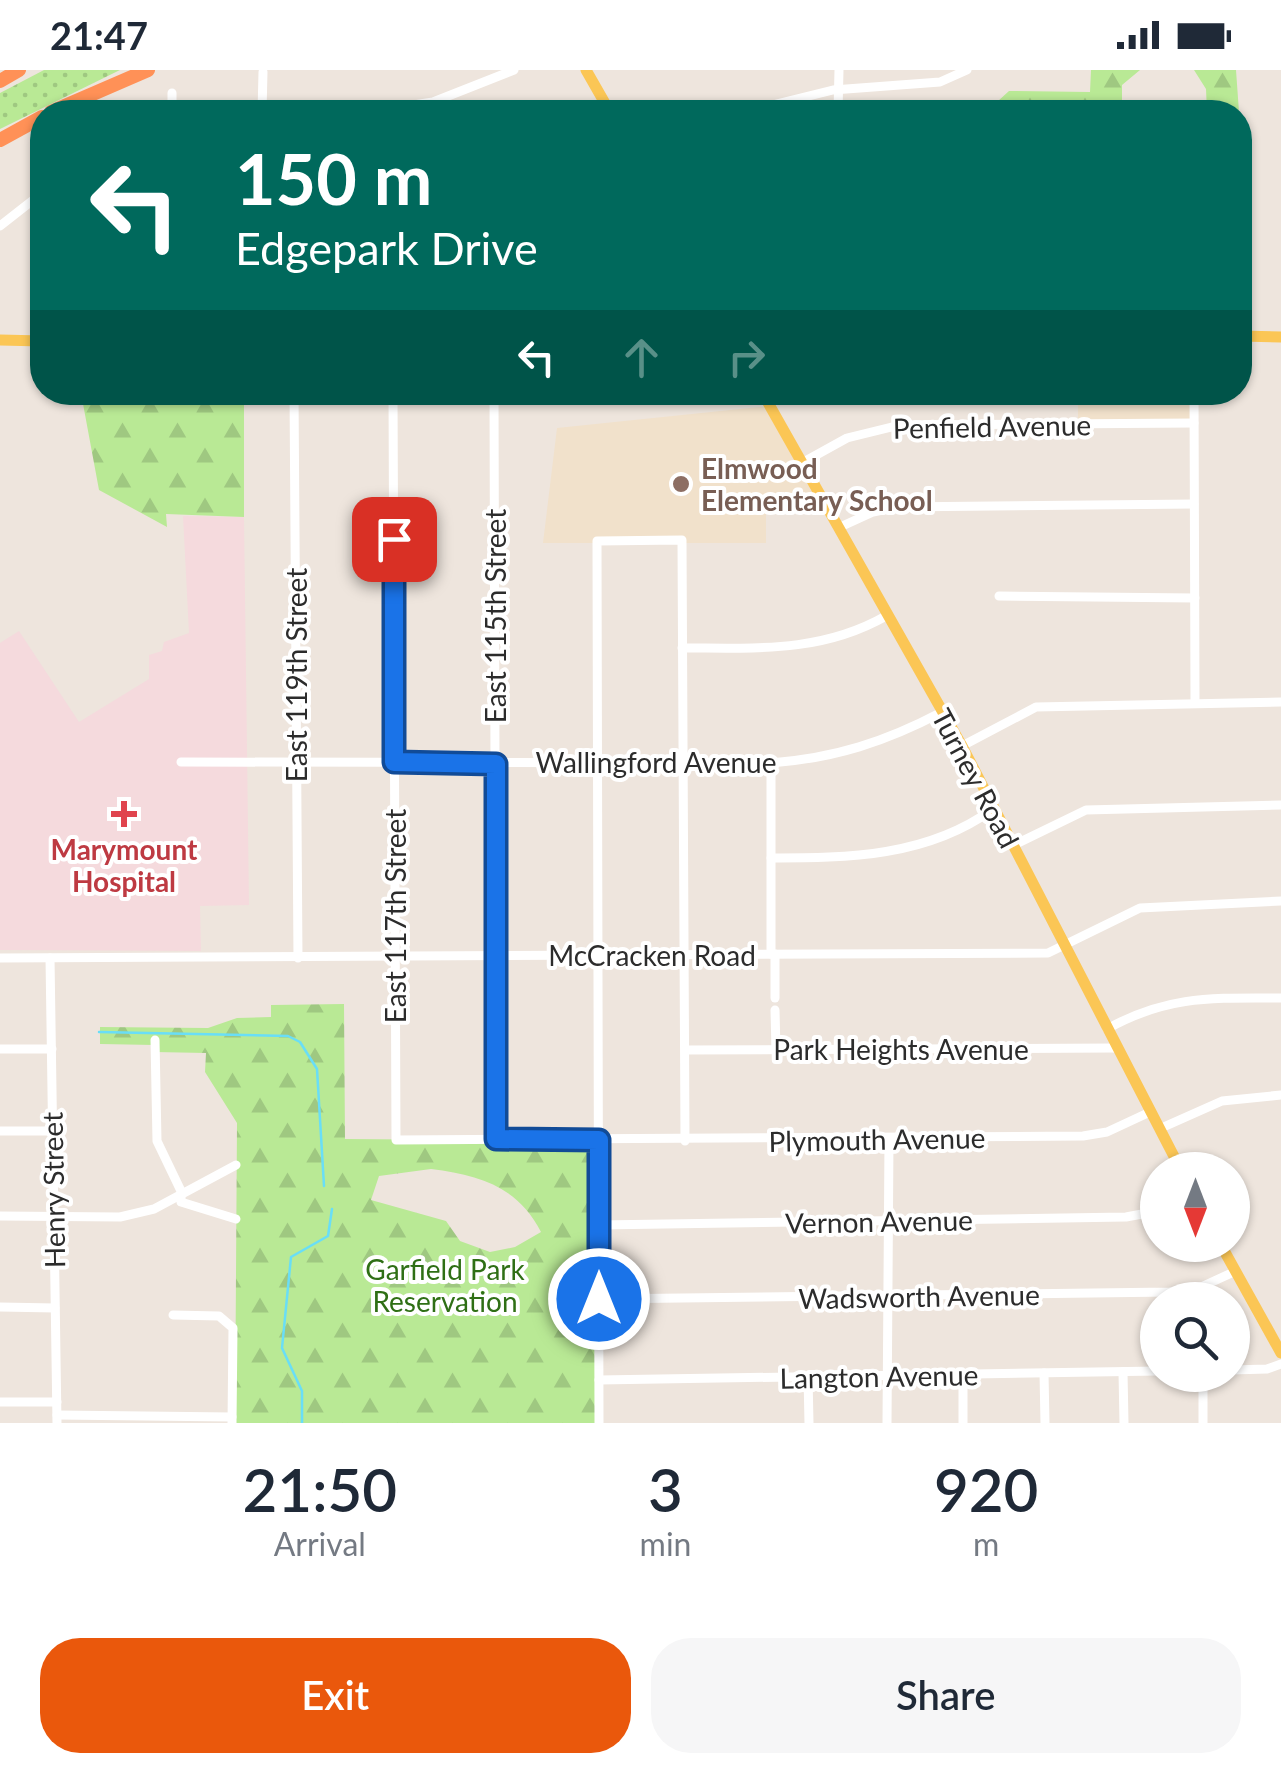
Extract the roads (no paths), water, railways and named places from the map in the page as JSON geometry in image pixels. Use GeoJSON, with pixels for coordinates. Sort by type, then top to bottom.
{"type":"FeatureCollection","features":[{"type":"Feature","properties":{"kind":"highway"},"geometry":{"type":"LineString","coordinates":[[0,81],[19,70]]}},
{"type":"Feature","properties":{"kind":"highway"},"geometry":{"type":"LineString","coordinates":[[79,100],[148,70]]}},
{"type":"Feature","properties":{"kind":"highway"},"geometry":{"type":"LineString","coordinates":[[0,140],[30,124]]}},
{"type":"Feature","properties":{"kind":"main road"},"geometry":{"type":"LineString","coordinates":[[586,70],[603,100]]}},
{"type":"Feature","properties":{"kind":"main road"},"geometry":{"type":"LineString","coordinates":[[1252,336],[1281,336]]}},
{"type":"Feature","properties":{"kind":"main road"},"geometry":{"type":"LineString","coordinates":[[0,340],[30,340]]}},
{"type":"Feature","properties":{"kind":"main road","name":"Turney Road"},"geometry":{"type":"LineString","coordinates":[[769,405],[962,746],[1171,1152]]}},
{"type":"Feature","properties":{"kind":"main road"},"geometry":{"type":"LineString","coordinates":[[1231,1262],[1281,1353]]}},
{"type":"Feature","properties":{"kind":"street"},"geometry":{"type":"LineString","coordinates":[[438,100],[514,70]]}},
{"type":"Feature","properties":{"kind":"street"},"geometry":{"type":"LineString","coordinates":[[838,70],[838,100]]}},
{"type":"Feature","properties":{"kind":"street"},"geometry":{"type":"LineString","coordinates":[[793,100],[838,89],[940,82],[967,70]]}},
{"type":"Feature","properties":{"kind":"street"},"geometry":{"type":"LineString","coordinates":[[262,100],[263,72]]}},
{"type":"Feature","properties":{"kind":"street"},"geometry":{"type":"LineString","coordinates":[[172,93],[172,100]]}},
{"type":"Feature","properties":{"kind":"street"},"geometry":{"type":"LineString","coordinates":[[0,226],[30,202]]}},
{"type":"Feature","properties":{"kind":"street","name":"East 119th Street"},"geometry":{"type":"LineString","coordinates":[[294,405],[298,958]]}},
{"type":"Feature","properties":{"kind":"street","name":"East 117th Street"},"geometry":{"type":"LineString","coordinates":[[393,405],[396,1140]]}},
{"type":"Feature","properties":{"kind":"street","name":"East 115th Street"},"geometry":{"type":"LineString","coordinates":[[494,405],[496,1139]]}},
{"type":"Feature","properties":{"kind":"street"},"geometry":{"type":"LineString","coordinates":[[1194,405],[1195,703]]}},
{"type":"Feature","properties":{"kind":"street","name":"Penfield Avenue"},"geometry":{"type":"LineString","coordinates":[[800,464],[847,438],[900,425],[1194,423]]}},
{"type":"Feature","properties":{"kind":"street"},"geometry":{"type":"LineString","coordinates":[[838,528],[872,512],[896,507],[1194,504]]}},
{"type":"Feature","properties":{"kind":"street"},"geometry":{"type":"LineString","coordinates":[[599,1423],[596,542],[682,540],[685,1141]]}},
{"type":"Feature","properties":{"kind":"street"},"geometry":{"type":"LineString","coordinates":[[999,596],[1195,598]]}},
{"type":"Feature","properties":{"kind":"street"},"geometry":{"type":"LineString","coordinates":[[682,648],[792,648],[830,642],[886,616]]}},
{"type":"Feature","properties":{"kind":"street"},"geometry":{"type":"LineString","coordinates":[[962,746],[1036,708],[1281,702]]}},
{"type":"Feature","properties":{"kind":"street","name":"Wallingford Avenue"},"geometry":{"type":"LineString","coordinates":[[181,762],[770,763],[855,752],[894,738],[942,712]]}},
{"type":"Feature","properties":{"kind":"street"},"geometry":{"type":"LineString","coordinates":[[770,763],[776,1050]]}},
{"type":"Feature","properties":{"kind":"street"},"geometry":{"type":"LineString","coordinates":[[1012,846],[1086,810],[1281,805]]}},
{"type":"Feature","properties":{"kind":"street"},"geometry":{"type":"LineString","coordinates":[[770,858],[860,858],[904,850],[993,809]]}},
{"type":"Feature","properties":{"kind":"street","name":"McCracken Road"},"geometry":{"type":"LineString","coordinates":[[0,958],[1048,952],[1140,908],[1281,901]]}},
{"type":"Feature","properties":{"kind":"street","name":"Henry Street"},"geometry":{"type":"LineString","coordinates":[[50,958],[57,1419]]}},
{"type":"Feature","properties":{"kind":"street"},"geometry":{"type":"LineString","coordinates":[[1107,1029],[1141,1010],[1182,999],[1281,998]]}},
{"type":"Feature","properties":{"kind":"street"},"geometry":{"type":"LineString","coordinates":[[155,1040],[157,1142],[180,1202],[236,1219]]}},
{"type":"Feature","properties":{"kind":"street","name":"Park Heights Avenue"},"geometry":{"type":"LineString","coordinates":[[686,1050],[1116,1048]]}},
{"type":"Feature","properties":{"kind":"street"},"geometry":{"type":"LineString","coordinates":[[0,1049],[52,1049]]}},
{"type":"Feature","properties":{"kind":"street"},"geometry":{"type":"LineString","coordinates":[[1159,1129],[1222,1101],[1281,1095]]}},
{"type":"Feature","properties":{"kind":"street","name":"Plymouth Avenue"},"geometry":{"type":"LineString","coordinates":[[396,1140],[1083,1136],[1107,1132],[1150,1112]]}},
{"type":"Feature","properties":{"kind":"street"},"geometry":{"type":"LineString","coordinates":[[0,1132],[53,1131]]}},
{"type":"Feature","properties":{"kind":"street"},"geometry":{"type":"LineString","coordinates":[[887,1423],[884,1297],[889,1139]]}},
{"type":"Feature","properties":{"kind":"street"},"geometry":{"type":"LineString","coordinates":[[0,1216],[120,1216],[180,1197],[236,1164]]}},
{"type":"Feature","properties":{"kind":"street","name":"Vernon Avenue"},"geometry":{"type":"LineString","coordinates":[[600,1224],[888,1222],[1140,1214]]}},
{"type":"Feature","properties":{"kind":"street","name":"Wadsworth Avenue"},"geometry":{"type":"LineString","coordinates":[[599,1299],[1170,1292],[1201,1288],[1236,1271]]}},
{"type":"Feature","properties":{"kind":"street"},"geometry":{"type":"LineString","coordinates":[[0,1307],[55,1308]]}},
{"type":"Feature","properties":{"kind":"street"},"geometry":{"type":"LineString","coordinates":[[57,1419],[232,1420],[233,1328],[219,1316],[173,1315]]}},
{"type":"Feature","properties":{"kind":"street"},"geometry":{"type":"LineString","coordinates":[[1250,1370],[1272,1369],[1281,1364]]}},
{"type":"Feature","properties":{"kind":"street"},"geometry":{"type":"LineString","coordinates":[[1124,1372],[1124,1423]]}},
{"type":"Feature","properties":{"kind":"street","name":"Langton Avenue"},"geometry":{"type":"LineString","coordinates":[[600,1380],[1140,1372]]}},
{"type":"Feature","properties":{"kind":"street"},"geometry":{"type":"LineString","coordinates":[[1044,1373],[1044,1423]]}},
{"type":"Feature","properties":{"kind":"street"},"geometry":{"type":"LineString","coordinates":[[808,1376],[809,1423]]}},
{"type":"Feature","properties":{"kind":"street"},"geometry":{"type":"LineString","coordinates":[[962,1376],[963,1423]]}},
{"type":"Feature","properties":{"kind":"street"},"geometry":{"type":"LineString","coordinates":[[1203,1392],[1203,1423]]}},
{"type":"Feature","properties":{"kind":"street"},"geometry":{"type":"LineString","coordinates":[[0,1402],[57,1402]]}},
{"type":"Feature","properties":{"kind":"waterway"},"geometry":{"type":"LineString","coordinates":[[99,1032],[288,1036],[300,1042],[317,1069],[324,1186]]}},
{"type":"Feature","properties":{"kind":"waterway"},"geometry":{"type":"LineString","coordinates":[[302,1423],[302,1391],[282,1348],[291,1257],[328,1236],[332,1209]]}},
{"type":"Feature","properties":{"kind":"place","name":"Elmwood Elementary School"},"geometry":{"type":"Point","coordinates":[681,484]}},
{"type":"Feature","properties":{"kind":"place","name":"Marymount Hospital"},"geometry":{"type":"Point","coordinates":[124,814]}},
{"type":"Feature","properties":{"kind":"park label","name":"Garfield Park Reservation"},"geometry":{"type":"Point","coordinates":[445,1285]}}]}
